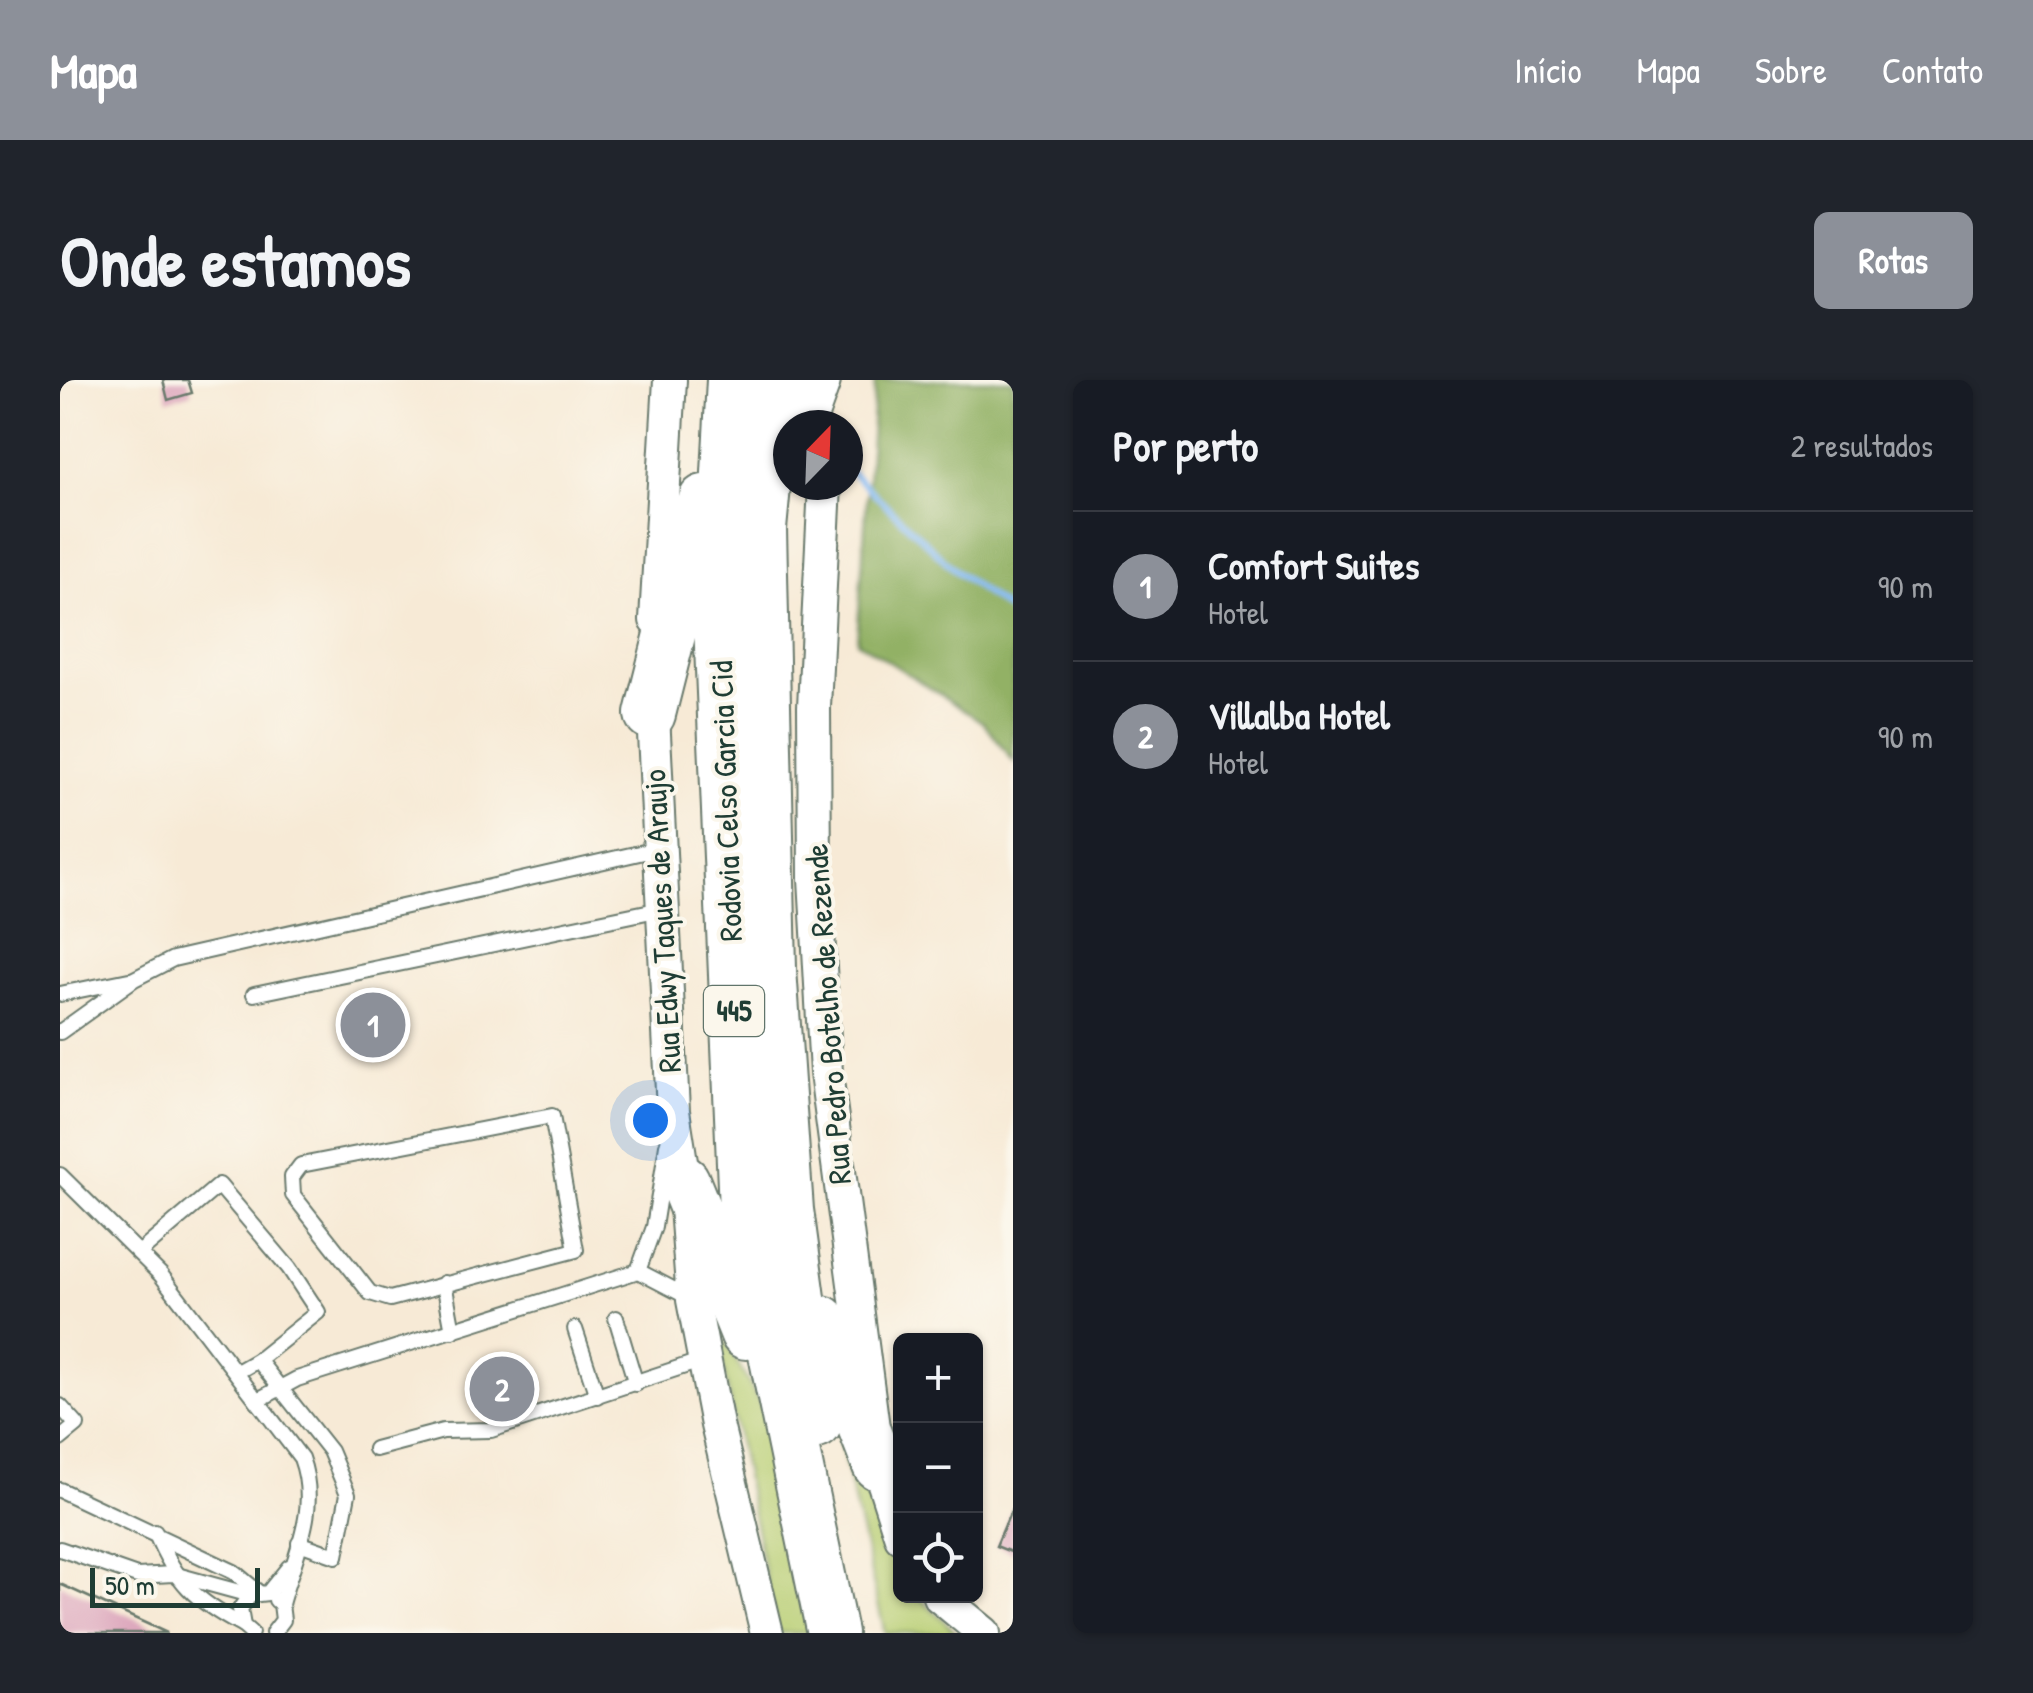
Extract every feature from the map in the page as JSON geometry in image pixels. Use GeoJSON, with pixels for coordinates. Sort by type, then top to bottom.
{"type":"FeatureCollection","features":[{"type":"Feature","properties":{"kind":"highway"},"geometry":{"type":"LineString","coordinates":[[803,410],[814,380]]}},
{"type":"Feature","properties":{"kind":"highway"},"geometry":{"type":"LineString","coordinates":[[650,714],[746,383]]}},
{"type":"Feature","properties":{"kind":"highway","name":"Rodovia Celso Garcia Cid"},"geometry":{"type":"LineString","coordinates":[[746,383],[762,529],[771,969],[793,1247],[824,1472],[862,1633]]}},
{"type":"Feature","properties":{"kind":"highway","name":"Rodovia Celso Garcia Cid"},"geometry":{"type":"LineString","coordinates":[[746,383],[719,622],[744,1210],[788,1438],[832,1633]]}},
{"type":"Feature","properties":{"kind":"highway"},"geometry":{"type":"LineString","coordinates":[[762,529],[773,497]]}},
{"type":"Feature","properties":{"kind":"highway"},"geometry":{"type":"LineString","coordinates":[[684,1181],[788,1438]]}},
{"type":"Feature","properties":{"kind":"highway"},"geometry":{"type":"LineString","coordinates":[[793,1247],[878,1465]]}},
{"type":"Feature","properties":{"kind":"street","name":"Rua Edwy Taques de Araujo"},"geometry":{"type":"LineString","coordinates":[[670,380],[650,714],[673,1111],[684,1181],[693,1300],[717,1425],[766,1633]]}},
{"type":"Feature","properties":{"kind":"street"},"geometry":{"type":"LineString","coordinates":[[829,410],[831,380]]}},
{"type":"Feature","properties":{"kind":"street","name":"Rua Pedro Botelho de Rezende"},"geometry":{"type":"LineString","coordinates":[[824,500],[814,708],[816,897],[826,1073],[878,1465],[893,1514]]}},
{"type":"Feature","properties":{"kind":"street"},"geometry":{"type":"LineString","coordinates":[[948,1603],[984,1633]]}},
{"type":"Feature","properties":{"kind":"lane"},"geometry":{"type":"LineString","coordinates":[[60,1032],[134,979],[173,959],[657,849]]}},
{"type":"Feature","properties":{"kind":"lane"},"geometry":{"type":"LineString","coordinates":[[254,994],[661,909]]}},
{"type":"Feature","properties":{"kind":"lane"},"geometry":{"type":"LineString","coordinates":[[60,994],[134,979]]}},
{"type":"Feature","properties":{"kind":"lane"},"geometry":{"type":"LineString","coordinates":[[638,1271],[654,1227],[673,1111]]}},
{"type":"Feature","properties":{"kind":"lane"},"geometry":{"type":"LineString","coordinates":[[552,1116],[576,1250],[444,1283],[390,1299],[370,1293],[293,1196],[292,1176],[301,1165],[552,1116]]}},
{"type":"Feature","properties":{"kind":"lane"},"geometry":{"type":"LineString","coordinates":[[60,1175],[139,1253],[301,1458],[310,1480],[309,1516],[281,1604],[283,1620],[273,1633]]}},
{"type":"Feature","properties":{"kind":"lane"},"geometry":{"type":"LineString","coordinates":[[139,1253],[219,1184],[289,1268],[318,1312],[258,1360],[236,1372]]}},
{"type":"Feature","properties":{"kind":"lane"},"geometry":{"type":"LineString","coordinates":[[258,1400],[297,1378],[638,1271],[693,1300]]}},
{"type":"Feature","properties":{"kind":"lane"},"geometry":{"type":"LineString","coordinates":[[444,1283],[453,1332]]}},
{"type":"Feature","properties":{"kind":"lane"},"geometry":{"type":"LineString","coordinates":[[616,1318],[636,1384]]}},
{"type":"Feature","properties":{"kind":"lane"},"geometry":{"type":"LineString","coordinates":[[575,1329],[596,1396]]}},
{"type":"Feature","properties":{"kind":"lane"},"geometry":{"type":"LineString","coordinates":[[375,1449],[444,1431],[491,1430],[706,1359]]}},
{"type":"Feature","properties":{"kind":"lane"},"geometry":{"type":"LineString","coordinates":[[258,1360],[278,1390],[330,1450],[348,1494],[336,1556],[299,1542]]}},
{"type":"Feature","properties":{"kind":"lane"},"geometry":{"type":"LineString","coordinates":[[60,1406],[77,1425],[60,1439]]}},
{"type":"Feature","properties":{"kind":"lane"},"geometry":{"type":"LineString","coordinates":[[60,1490],[234,1572],[259,1594]]}},
{"type":"Feature","properties":{"kind":"lane"},"geometry":{"type":"LineString","coordinates":[[155,1532],[173,1574],[207,1607],[247,1629]]}},
{"type":"Feature","properties":{"kind":"lane"},"geometry":{"type":"LineString","coordinates":[[60,1550],[137,1576],[173,1574],[259,1594],[281,1604]]}},
{"type":"Feature","properties":{"kind":"lane"},"geometry":{"type":"LineString","coordinates":[[247,1629],[240,1609],[292,1563]]}},
{"type":"Feature","properties":{"kind":"green space"},"geometry":{"type":"Polygon","coordinates":[[[875,380],[1013,380],[1013,761],[984,723],[857,641],[875,380]]]}},
{"type":"Feature","properties":{"kind":"green space"},"geometry":{"type":"Polygon","coordinates":[[[714,1321],[763,1409],[783,1524],[811,1633],[777,1633],[714,1321]]]}},
{"type":"Feature","properties":{"kind":"green space"},"geometry":{"type":"Polygon","coordinates":[[[821,1358],[893,1556],[893,1603],[925,1603],[957,1633],[885,1633],[821,1358]]]}},
{"type":"Feature","properties":{"kind":"building"},"geometry":{"type":"Polygon","coordinates":[[[163,380],[188,380],[192,393],[168,400],[163,380]]]}},
{"type":"Feature","properties":{"kind":"building"},"geometry":{"type":"Polygon","coordinates":[[[1013,1506],[1013,1553],[996,1546],[1013,1506]]]}},
{"type":"Feature","properties":{"kind":"building"},"geometry":{"type":"Polygon","coordinates":[[[60,1584],[167,1633],[60,1633],[60,1584]]]}},
{"type":"Feature","properties":{"kind":"waterway"},"geometry":{"type":"LineString","coordinates":[[863,483],[957,572],[1013,614]]}},
{"type":"Feature","properties":{"kind":"place","name":"Comfort Suites"},"geometry":{"type":"Point","coordinates":[373,1025]}},
{"type":"Feature","properties":{"kind":"place","name":"Villalba Hotel"},"geometry":{"type":"Point","coordinates":[502,1389]}}]}
